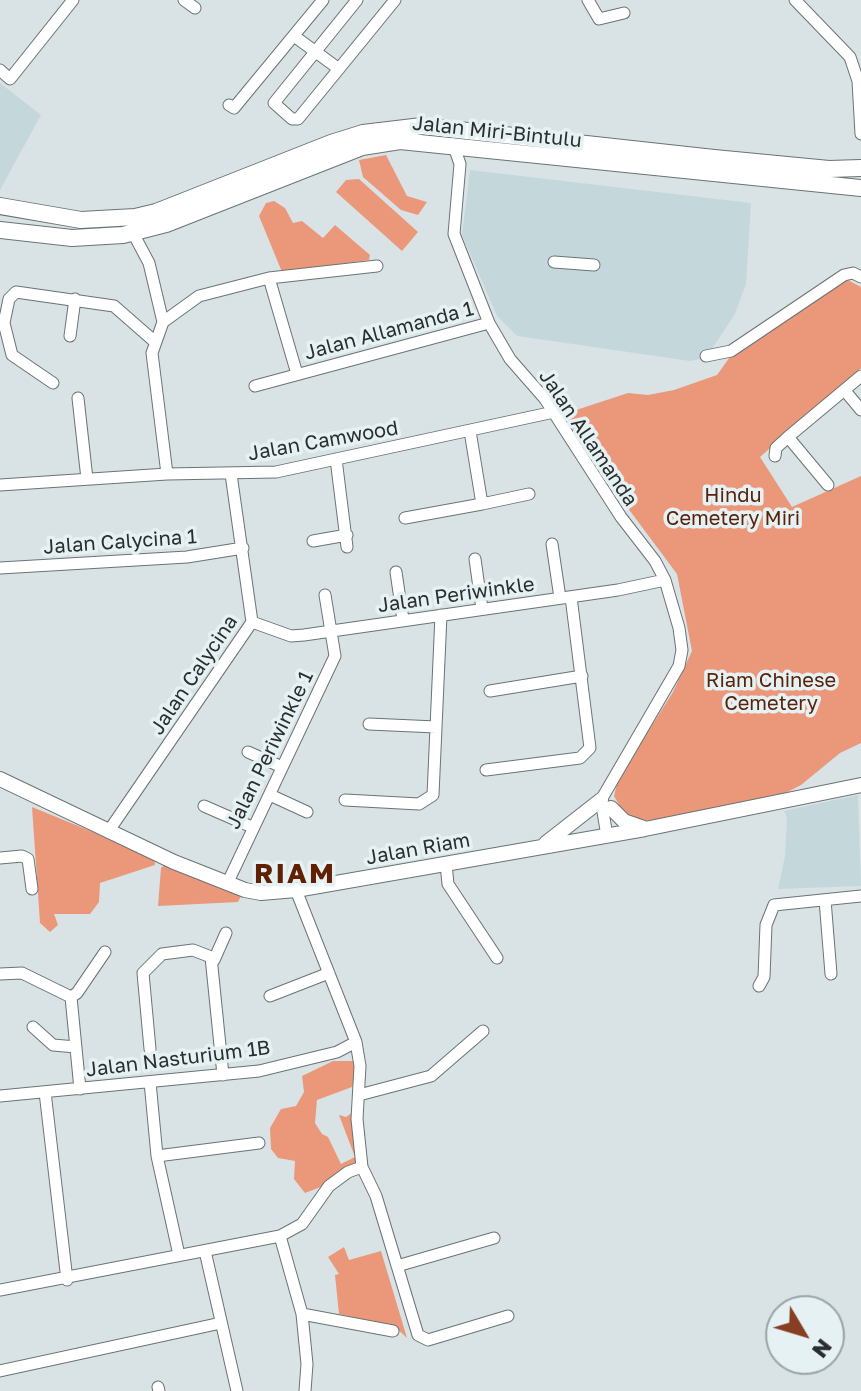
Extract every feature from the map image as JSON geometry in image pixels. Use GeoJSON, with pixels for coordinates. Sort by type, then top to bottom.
{"type":"FeatureCollection","features":[{"type":"Feature","properties":{"kind":"highway","name":"Jalan Miri-Bintulu"},"geometry":{"type":"LineString","coordinates":[[0,206],[81,220],[135,217],[156,212],[331,143],[398,128],[451,128],[817,168],[861,168]]}},
{"type":"Feature","properties":{"kind":"highway","name":"Jalan Miri-Bintulu"},"geometry":{"type":"LineString","coordinates":[[0,230],[72,238],[133,233],[166,224],[362,147],[400,141],[474,146],[606,164],[861,188]]}},
{"type":"Feature","properties":{"kind":"highway"},"geometry":{"type":"LineString","coordinates":[[611,145],[617,157],[660,167]]}},
{"type":"Feature","properties":{"kind":"main road","name":"Jalan Riam"},"geometry":{"type":"LineString","coordinates":[[0,779],[108,832],[227,884],[261,893],[296,890],[612,835],[861,785]]}},
{"type":"Feature","properties":{"kind":"main road"},"geometry":{"type":"LineString","coordinates":[[538,848],[606,804],[624,821],[645,829]]}},
{"type":"Feature","properties":{"kind":"street"},"geometry":{"type":"LineString","coordinates":[[0,70],[10,79],[73,0]]}},
{"type":"Feature","properties":{"kind":"street"},"geometry":{"type":"LineString","coordinates":[[184,0],[195,8]]}},
{"type":"Feature","properties":{"kind":"street"},"geometry":{"type":"LineString","coordinates":[[229,105],[234,108],[323,0]]}},
{"type":"Feature","properties":{"kind":"street"},"geometry":{"type":"LineString","coordinates":[[357,0],[273,106],[298,119],[395,0]]}},
{"type":"Feature","properties":{"kind":"street"},"geometry":{"type":"LineString","coordinates":[[588,0],[599,19],[624,13]]}},
{"type":"Feature","properties":{"kind":"street"},"geometry":{"type":"LineString","coordinates":[[795,0],[850,57],[861,103],[861,134]]}},
{"type":"Feature","properties":{"kind":"street"},"geometry":{"type":"LineString","coordinates":[[294,36],[339,69]]}},
{"type":"Feature","properties":{"kind":"street","name":"Jalan Allamanda"},"geometry":{"type":"LineString","coordinates":[[453,144],[460,164],[454,234],[489,323],[510,359],[554,412],[665,580],[679,628],[682,650],[679,666],[610,784],[606,804]]}},
{"type":"Feature","properties":{"kind":"street"},"geometry":{"type":"LineString","coordinates":[[460,164],[474,146]]}},
{"type":"Feature","properties":{"kind":"street"},"geometry":{"type":"LineString","coordinates":[[133,233],[149,263],[163,322]]}},
{"type":"Feature","properties":{"kind":"street"},"geometry":{"type":"LineString","coordinates":[[554,262],[594,265]]}},
{"type":"Feature","properties":{"kind":"street"},"geometry":{"type":"LineString","coordinates":[[167,474],[152,353],[163,322],[199,296],[269,278],[377,266]]}},
{"type":"Feature","properties":{"kind":"street"},"geometry":{"type":"LineString","coordinates":[[706,356],[731,351],[844,275],[853,273],[861,277]]}},
{"type":"Feature","properties":{"kind":"street","name":"Jalan Allamanda 1"},"geometry":{"type":"LineString","coordinates":[[269,278],[297,374]]}},
{"type":"Feature","properties":{"kind":"street"},"geometry":{"type":"LineString","coordinates":[[53,383],[12,355],[4,330],[9,299],[21,291],[114,306],[154,341]]}},
{"type":"Feature","properties":{"kind":"street"},"geometry":{"type":"LineString","coordinates":[[70,336],[75,299]]}},
{"type":"Feature","properties":{"kind":"street","name":"Jalan Allamanda 1"},"geometry":{"type":"LineString","coordinates":[[255,386],[489,323]]}},
{"type":"Feature","properties":{"kind":"street"},"geometry":{"type":"LineString","coordinates":[[775,456],[776,448],[846,392],[861,376]]}},
{"type":"Feature","properties":{"kind":"street"},"geometry":{"type":"LineString","coordinates":[[846,392],[861,410]]}},
{"type":"Feature","properties":{"kind":"street"},"geometry":{"type":"LineString","coordinates":[[78,398],[87,479]]}},
{"type":"Feature","properties":{"kind":"street","name":"Jalan Camwood"},"geometry":{"type":"LineString","coordinates":[[0,485],[167,474],[276,472],[554,412]]}},
{"type":"Feature","properties":{"kind":"street"},"geometry":{"type":"LineString","coordinates":[[470,431],[482,504]]}},
{"type":"Feature","properties":{"kind":"street"},"geometry":{"type":"LineString","coordinates":[[788,437],[828,485]]}},
{"type":"Feature","properties":{"kind":"street"},"geometry":{"type":"LineString","coordinates":[[313,541],[347,541],[336,459]]}},
{"type":"Feature","properties":{"kind":"street","name":"Jalan Calycina"},"geometry":{"type":"LineString","coordinates":[[108,832],[252,622],[231,474]]}},
{"type":"Feature","properties":{"kind":"street"},"geometry":{"type":"LineString","coordinates":[[405,518],[529,494]]}},
{"type":"Feature","properties":{"kind":"street"},"geometry":{"type":"LineString","coordinates":[[486,770],[584,757],[590,743],[582,676],[552,544]]}},
{"type":"Feature","properties":{"kind":"street","name":"Jalan Calycina 1"},"geometry":{"type":"LineString","coordinates":[[0,568],[187,557],[243,548]]}},
{"type":"Feature","properties":{"kind":"street"},"geometry":{"type":"LineString","coordinates":[[475,559],[482,609]]}},
{"type":"Feature","properties":{"kind":"street"},"geometry":{"type":"LineString","coordinates":[[396,572],[403,620]]}},
{"type":"Feature","properties":{"kind":"street","name":"Jalan Periwinkle"},"geometry":{"type":"LineString","coordinates":[[252,622],[291,636],[565,598],[665,580]]}},
{"type":"Feature","properties":{"kind":"street","name":"Jalan Periwinkle 1"},"geometry":{"type":"LineString","coordinates":[[227,884],[335,656],[325,595]]}},
{"type":"Feature","properties":{"kind":"street"},"geometry":{"type":"LineString","coordinates":[[345,800],[419,804],[430,800],[433,795],[441,615]]}},
{"type":"Feature","properties":{"kind":"street"},"geometry":{"type":"LineString","coordinates":[[490,691],[582,676]]}},
{"type":"Feature","properties":{"kind":"street"},"geometry":{"type":"LineString","coordinates":[[369,724],[436,727]]}},
{"type":"Feature","properties":{"kind":"street"},"geometry":{"type":"LineString","coordinates":[[248,752],[282,767]]}},
{"type":"Feature","properties":{"kind":"street"},"geometry":{"type":"LineString","coordinates":[[270,795],[307,812]]}},
{"type":"Feature","properties":{"kind":"street"},"geometry":{"type":"LineString","coordinates":[[606,804],[612,835]]}},
{"type":"Feature","properties":{"kind":"street"},"geometry":{"type":"LineString","coordinates":[[204,806],[252,827]]}},
{"type":"Feature","properties":{"kind":"street"},"geometry":{"type":"LineString","coordinates":[[0,858],[22,856],[28,859],[32,889]]}},
{"type":"Feature","properties":{"kind":"street"},"geometry":{"type":"LineString","coordinates":[[446,864],[448,884],[497,958]]}},
{"type":"Feature","properties":{"kind":"street"},"geometry":{"type":"LineString","coordinates":[[296,890],[356,1042],[360,1066],[357,1119],[362,1167],[376,1196],[418,1335],[428,1340],[508,1316]]}},
{"type":"Feature","properties":{"kind":"street"},"geometry":{"type":"LineString","coordinates":[[759,986],[764,977],[766,925],[774,905],[861,896]]}},
{"type":"Feature","properties":{"kind":"street"},"geometry":{"type":"LineString","coordinates":[[825,900],[831,974]]}},
{"type":"Feature","properties":{"kind":"street"},"geometry":{"type":"LineString","coordinates":[[223,1075],[214,960],[226,933]]}},
{"type":"Feature","properties":{"kind":"street"},"geometry":{"type":"LineString","coordinates":[[150,1049],[143,973],[162,954],[193,950],[214,960]]}},
{"type":"Feature","properties":{"kind":"street"},"geometry":{"type":"LineString","coordinates":[[71,997],[105,952]]}},
{"type":"Feature","properties":{"kind":"street"},"geometry":{"type":"LineString","coordinates":[[0,974],[22,973],[71,997]]}},
{"type":"Feature","properties":{"kind":"street"},"geometry":{"type":"LineString","coordinates":[[270,996],[329,973]]}},
{"type":"Feature","properties":{"kind":"street"},"geometry":{"type":"LineString","coordinates":[[71,997],[80,1089]]}},
{"type":"Feature","properties":{"kind":"street"},"geometry":{"type":"LineString","coordinates":[[33,1027],[53,1045],[76,1047]]}},
{"type":"Feature","properties":{"kind":"street"},"geometry":{"type":"LineString","coordinates":[[359,1095],[431,1076],[483,1031]]}},
{"type":"Feature","properties":{"kind":"street","name":"Jalan Nasturium 1B"},"geometry":{"type":"LineString","coordinates":[[0,1096],[259,1071],[337,1052],[356,1042]]}},
{"type":"Feature","properties":{"kind":"street"},"geometry":{"type":"LineString","coordinates":[[150,1082],[157,1156],[179,1255]]}},
{"type":"Feature","properties":{"kind":"street"},"geometry":{"type":"LineString","coordinates":[[45,1092],[67,1280]]}},
{"type":"Feature","properties":{"kind":"street"},"geometry":{"type":"LineString","coordinates":[[157,1156],[259,1143]]}},
{"type":"Feature","properties":{"kind":"street"},"geometry":{"type":"LineString","coordinates":[[0,1290],[67,1280],[280,1236],[302,1224],[329,1186],[348,1172],[362,1167]]}},
{"type":"Feature","properties":{"kind":"street"},"geometry":{"type":"LineString","coordinates":[[280,1236],[302,1314],[307,1364],[305,1391]]}},
{"type":"Feature","properties":{"kind":"street"},"geometry":{"type":"LineString","coordinates":[[397,1266],[494,1238]]}},
{"type":"Feature","properties":{"kind":"street"},"geometry":{"type":"LineString","coordinates":[[205,1251],[237,1391]]}},
{"type":"Feature","properties":{"kind":"street"},"geometry":{"type":"LineString","coordinates":[[302,1314],[393,1331]]}},
{"type":"Feature","properties":{"kind":"street"},"geometry":{"type":"LineString","coordinates":[[0,1371],[221,1323]]}},
{"type":"Feature","properties":{"kind":"shaded area"},"geometry":{"type":"Polygon","coordinates":[[[0,83],[41,115],[0,190],[0,83]]]}},
{"type":"Feature","properties":{"kind":"shaded area"},"geometry":{"type":"Polygon","coordinates":[[[470,170],[751,203],[746,284],[735,314],[706,358],[690,361],[517,336],[497,316],[462,235],[470,170]]]}},
{"type":"Feature","properties":{"kind":"shaded area"},"geometry":{"type":"Polygon","coordinates":[[[858,795],[861,886],[778,889],[785,856],[787,818],[784,811],[858,795]]]}},
{"type":"Feature","properties":{"kind":"green space"},"geometry":{"type":"Polygon","coordinates":[[[386,155],[407,196],[427,202],[418,215],[401,210],[363,177],[359,160],[386,155]]]}},
{"type":"Feature","properties":{"kind":"green space"},"geometry":{"type":"Polygon","coordinates":[[[359,179],[418,232],[402,251],[336,192],[346,180],[359,179]]]}},
{"type":"Feature","properties":{"kind":"green space"},"geometry":{"type":"Polygon","coordinates":[[[274,201],[285,208],[293,223],[302,221],[323,238],[335,225],[370,255],[369,260],[282,272],[259,216],[266,203],[274,201]]]}},
{"type":"Feature","properties":{"kind":"green space"},"geometry":{"type":"Polygon","coordinates":[[[844,278],[861,287],[861,368],[760,457],[792,507],[861,476],[861,743],[840,753],[801,785],[770,801],[655,821],[627,818],[614,796],[618,779],[673,692],[692,651],[677,574],[601,472],[564,414],[628,393],[648,395],[674,390],[717,375],[732,354],[844,278]]]}},
{"type":"Feature","properties":{"kind":"green space"},"geometry":{"type":"Polygon","coordinates":[[[32,807],[154,857],[155,865],[100,883],[99,902],[90,914],[54,914],[58,925],[50,932],[40,923],[32,807]]]}},
{"type":"Feature","properties":{"kind":"green space"},"geometry":{"type":"Polygon","coordinates":[[[166,864],[241,896],[238,902],[158,906],[161,868],[166,864]]]}},
{"type":"Feature","properties":{"kind":"green space"},"geometry":{"type":"Polygon","coordinates":[[[333,1061],[356,1061],[358,1069],[352,1087],[317,1100],[315,1123],[328,1137],[341,1164],[355,1157],[339,1115],[346,1117],[353,1112],[360,1161],[323,1186],[305,1193],[294,1179],[295,1161],[278,1158],[271,1149],[270,1128],[281,1109],[296,1106],[304,1092],[302,1076],[333,1061]]]}},
{"type":"Feature","properties":{"kind":"green space"},"geometry":{"type":"Polygon","coordinates":[[[344,1247],[349,1260],[381,1251],[407,1338],[394,1326],[339,1314],[335,1275],[339,1274],[328,1257],[344,1247]]]}},
{"type":"Feature","properties":{"kind":"district","name":"RIAM"},"geometry":{"type":"Point","coordinates":[295,874]}},
{"type":"Feature","properties":{"kind":"park label","name":"Hindu Cemetery Miri"},"geometry":{"type":"Point","coordinates":[733,508]}},
{"type":"Feature","properties":{"kind":"park label","name":"Riam Chinese Cemetery"},"geometry":{"type":"Point","coordinates":[771,692]}}]}
